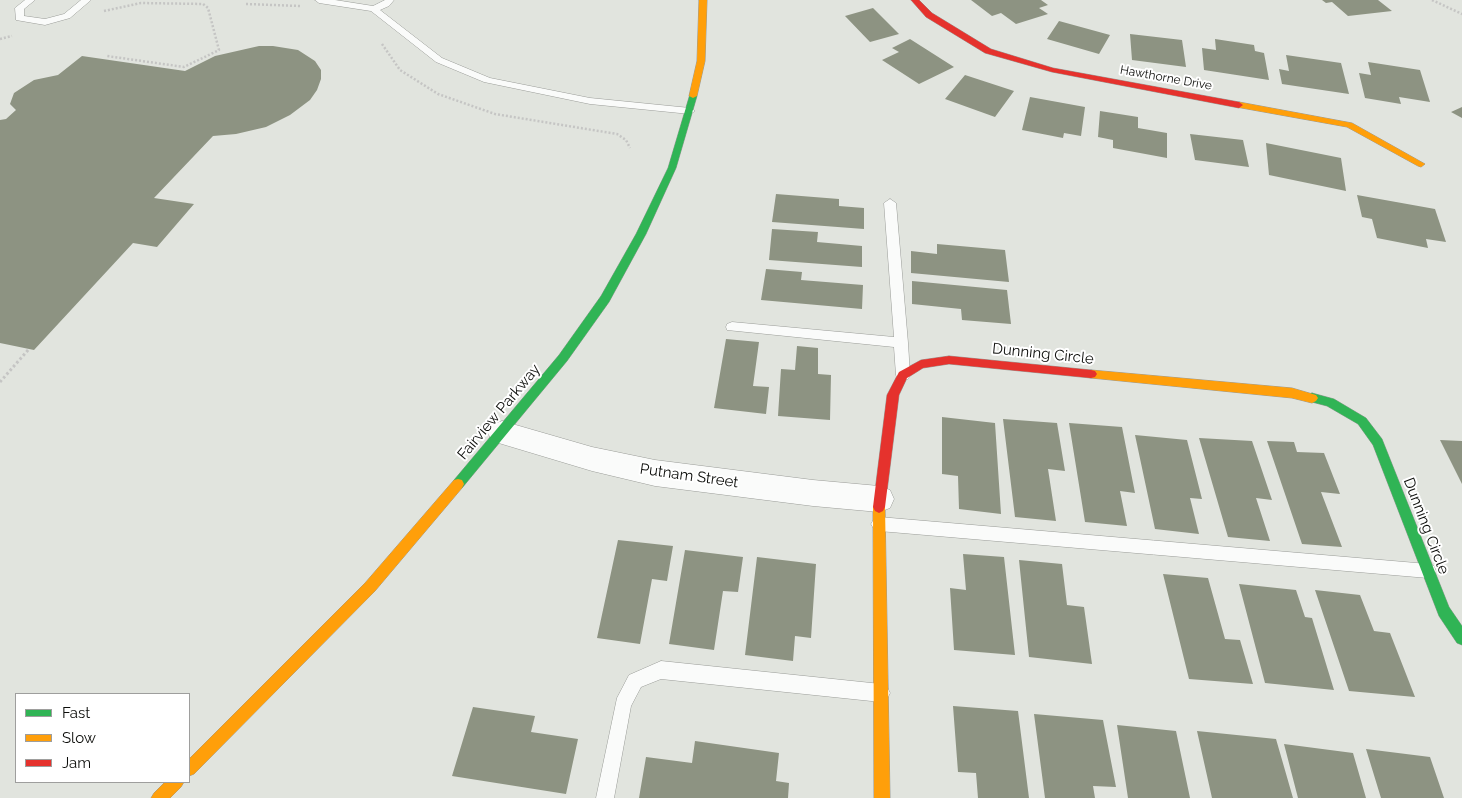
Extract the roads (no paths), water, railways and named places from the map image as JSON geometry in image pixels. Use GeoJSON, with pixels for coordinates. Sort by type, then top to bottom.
{"type":"FeatureCollection","features":[{"type":"Feature","properties":{"kind":"street","name":"Fairview Parkway"},"geometry":{"type":"LineString","coordinates":[[190,768],[370,587],[502,433],[563,358],[605,298],[641,234],[672,168],[690,111],[701,61],[703,0]]}},
{"type":"Feature","properties":{"kind":"street","name":"Hawthorne Drive"},"geometry":{"type":"LineString","coordinates":[[915,0],[929,15],[988,51],[1052,70],[1349,125],[1421,164]]}},
{"type":"Feature","properties":{"kind":"street","name":"Dunning Circle"},"geometry":{"type":"LineString","coordinates":[[903,375],[921,364],[950,360],[1292,393],[1330,402],[1362,422],[1378,443],[1444,612],[1462,638]]}},
{"type":"Feature","properties":{"kind":"street"},"geometry":{"type":"LineString","coordinates":[[882,798],[879,512],[893,395],[903,375]]}},
{"type":"Feature","properties":{"kind":"street","name":"Putnam Street"},"geometry":{"type":"LineString","coordinates":[[502,433],[592,459],[654,472],[813,493],[879,512]]}},
{"type":"Feature","properties":{"kind":"street"},"geometry":{"type":"LineString","coordinates":[[159,798],[175,783]]}},
{"type":"Feature","properties":{"kind":"lane"},"geometry":{"type":"LineString","coordinates":[[31,0],[20,8],[19,18],[45,22],[67,16],[86,0]]}},
{"type":"Feature","properties":{"kind":"lane"},"geometry":{"type":"LineString","coordinates":[[319,0],[374,8],[386,4],[390,0]]}},
{"type":"Feature","properties":{"kind":"lane"},"geometry":{"type":"LineString","coordinates":[[374,8],[439,60],[487,80],[590,102],[690,111]]}},
{"type":"Feature","properties":{"kind":"lane"},"geometry":{"type":"LineString","coordinates":[[890,204],[903,375]]}},
{"type":"Feature","properties":{"kind":"lane"},"geometry":{"type":"LineString","coordinates":[[732,328],[901,343]]}},
{"type":"Feature","properties":{"kind":"lane"},"geometry":{"type":"LineString","coordinates":[[879,512],[1428,571]]}},
{"type":"Feature","properties":{"kind":"lane"},"geometry":{"type":"LineString","coordinates":[[605,798],[623,704],[635,681],[661,670],[881,694]]}}]}
